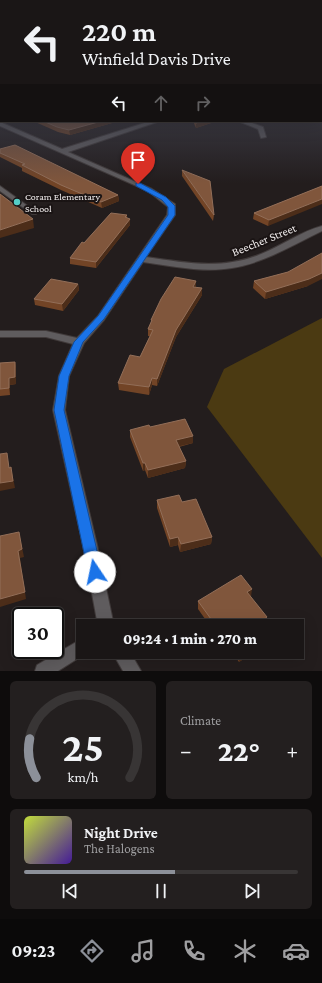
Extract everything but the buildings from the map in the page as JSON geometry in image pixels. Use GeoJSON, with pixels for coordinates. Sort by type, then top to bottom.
{"type":"FeatureCollection","features":[{"type":"Feature","properties":{"kind":"street"},"geometry":{"type":"LineString","coordinates":[[63,151],[154,122]]}},
{"type":"Feature","properties":{"kind":"street"},"geometry":{"type":"LineString","coordinates":[[244,122],[261,128],[262,137]]}},
{"type":"Feature","properties":{"kind":"street"},"geometry":{"type":"LineString","coordinates":[[0,124],[150,190],[164,198],[172,206],[171,215],[101,318],[79,342],[64,376],[59,410],[90,545],[105,619]]}},
{"type":"Feature","properties":{"kind":"street","name":"Beecher Street"},"geometry":{"type":"LineString","coordinates":[[141,259],[195,266],[231,266],[255,258],[322,228]]}},
{"type":"Feature","properties":{"kind":"street"},"geometry":{"type":"LineString","coordinates":[[0,334],[46,334],[79,342]]}},
{"type":"Feature","properties":{"kind":"street"},"geometry":{"type":"LineString","coordinates":[[43,671],[76,650]]}},
{"type":"Feature","properties":{"kind":"street"},"geometry":{"type":"LineString","coordinates":[[125,659],[133,671]]}},
{"type":"Feature","properties":{"kind":"lane"},"geometry":{"type":"LineString","coordinates":[[0,188],[34,214]]}},
{"type":"Feature","properties":{"kind":"shaded area"},"geometry":{"type":"Polygon","coordinates":[[[322,318],[322,558],[207,407],[224,369],[322,318]]]}},
{"type":"Feature","properties":{"kind":"place","name":"Coram Elementary School"},"geometry":{"type":"Point","coordinates":[17,202]}},
{"type":"Feature","properties":{"kind":"route"},"geometry":{"type":"LineString","coordinates":[[95,572],[59,410],[64,376],[79,342],[101,318],[171,215],[172,206],[164,198],[138,184]]}}]}
